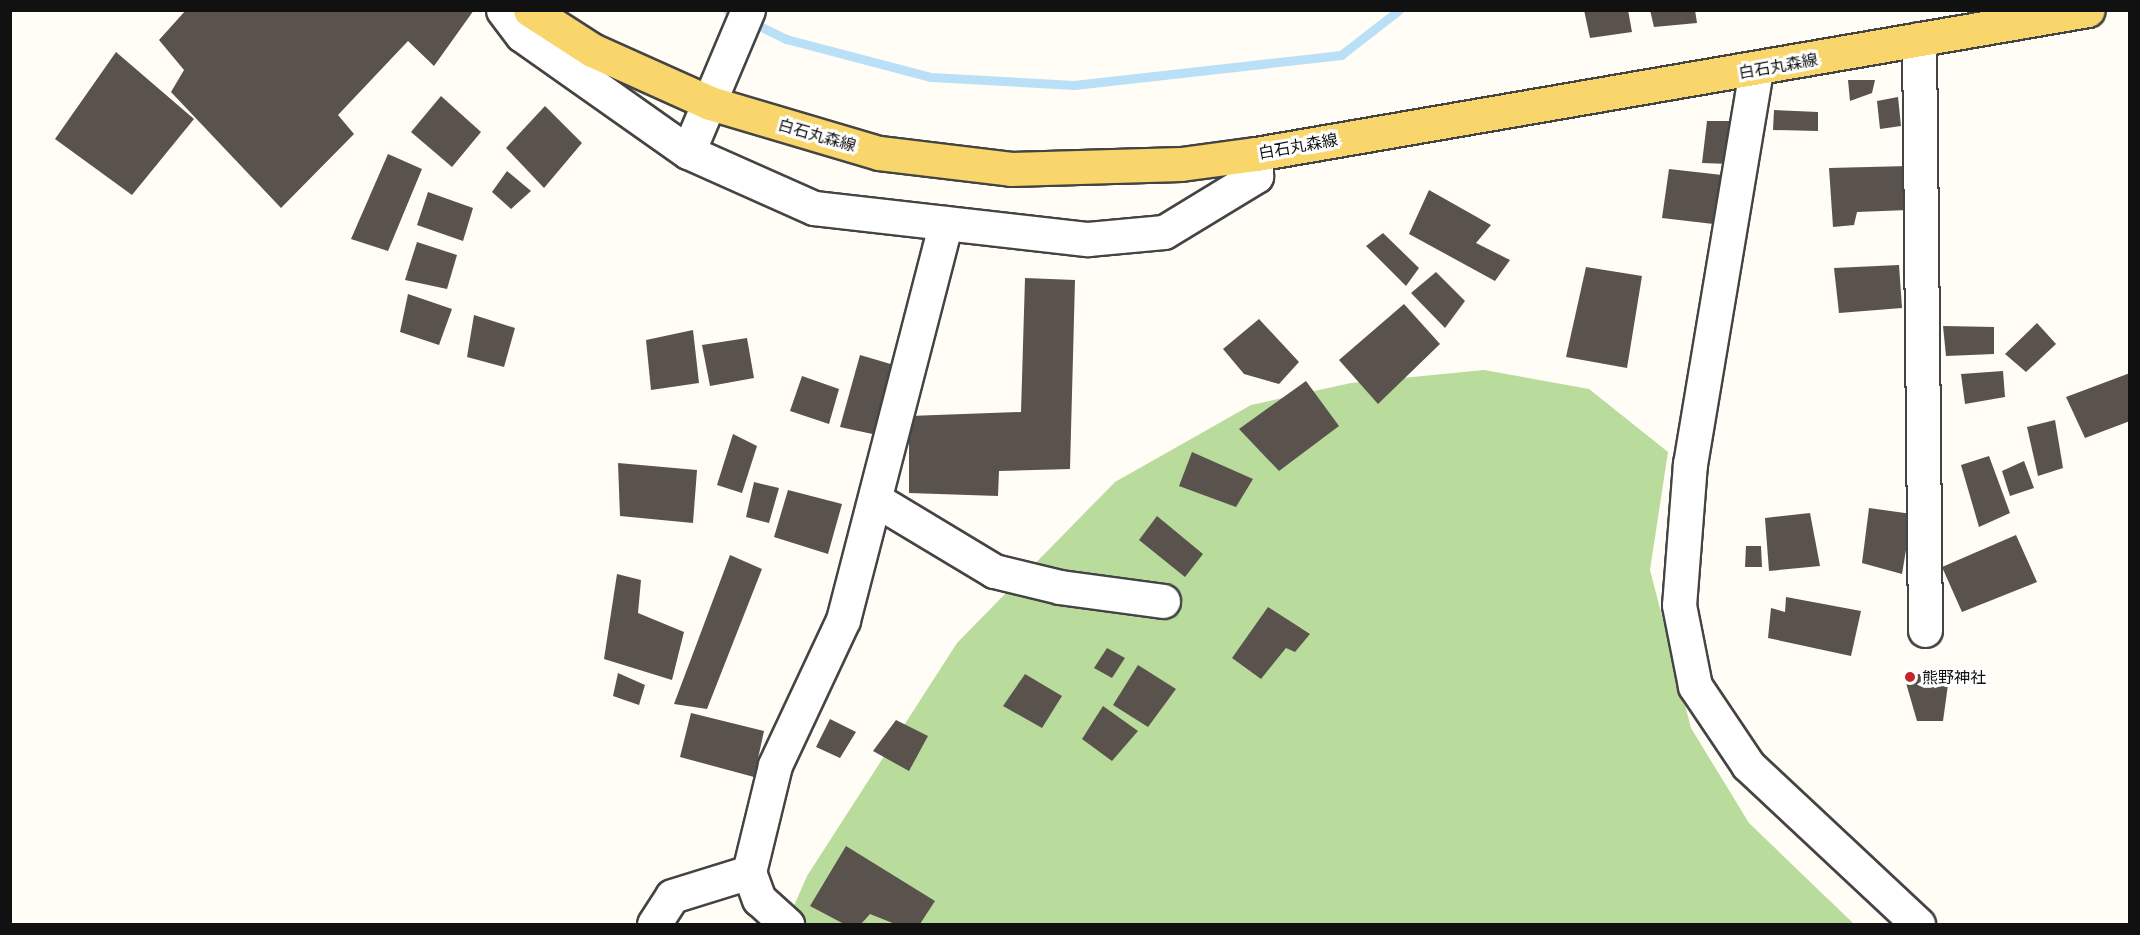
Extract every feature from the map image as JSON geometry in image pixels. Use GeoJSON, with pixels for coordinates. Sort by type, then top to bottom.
{"type":"FeatureCollection","features":[{"type":"Feature","properties":{"kind":"main road","name":"白石丸森線"},"geometry":{"type":"LineString","coordinates":[[530,10],[592,50],[710,103],[879,153],[1011,169],[1181,164],[1256,154],[1756,70],[1919,39],[1987,19],[2088,10]]}},
{"type":"Feature","properties":{"kind":"street"},"geometry":{"type":"LineString","coordinates":[[503,10],[522,35],[688,152],[814,208],[1088,239],[1164,232],[1256,176],[1256,154]]}},
{"type":"Feature","properties":{"kind":"street"},"geometry":{"type":"LineString","coordinates":[[688,152],[745,23]]}},
{"type":"Feature","properties":{"kind":"street"},"geometry":{"type":"LineString","coordinates":[[1919,39],[1925,630]]}},
{"type":"Feature","properties":{"kind":"street"},"geometry":{"type":"LineString","coordinates":[[1756,70],[1690,463],[1679,605],[1695,686],[1748,765],[1918,924]]}},
{"type":"Feature","properties":{"kind":"street"},"geometry":{"type":"LineString","coordinates":[[787,924],[759,899],[749,872],[775,765],[843,620],[876,500],[946,223]]}},
{"type":"Feature","properties":{"kind":"street"},"geometry":{"type":"LineString","coordinates":[[876,500],[994,570],[1060,587],[1163,601]]}},
{"type":"Feature","properties":{"kind":"street"},"geometry":{"type":"LineString","coordinates":[[654,924],[672,896],[749,872]]}},
{"type":"Feature","properties":{"kind":"green space"},"geometry":{"type":"Polygon","coordinates":[[[1484,370],[1589,389],[1668,452],[1650,570],[1691,728],[1749,823],[1854,924],[786,924],[807,876],[957,643],[1115,482],[1251,405],[1351,383],[1484,370]]]}},
{"type":"Feature","properties":{"kind":"building"},"geometry":{"type":"Polygon","coordinates":[[[186,10],[474,10],[434,66],[408,41],[338,115],[354,134],[281,208],[171,92],[184,70],[159,40],[186,10]]]}},
{"type":"Feature","properties":{"kind":"building"},"geometry":{"type":"Polygon","coordinates":[[[1584,10],[1628,10],[1632,32],[1590,38],[1584,10]]]}},
{"type":"Feature","properties":{"kind":"building"},"geometry":{"type":"Polygon","coordinates":[[[1650,10],[1695,10],[1697,23],[1654,27],[1650,10]]]}},
{"type":"Feature","properties":{"kind":"building"},"geometry":{"type":"Polygon","coordinates":[[[116,52],[194,119],[132,195],[55,139],[116,52]]]}},
{"type":"Feature","properties":{"kind":"building"},"geometry":{"type":"Polygon","coordinates":[[[1848,80],[1875,80],[1872,93],[1850,101],[1848,80]]]}},
{"type":"Feature","properties":{"kind":"building"},"geometry":{"type":"Polygon","coordinates":[[[441,96],[481,132],[452,167],[411,132],[441,96]]]}},
{"type":"Feature","properties":{"kind":"building"},"geometry":{"type":"Polygon","coordinates":[[[1898,97],[1901,126],[1880,129],[1877,101],[1898,97]]]}},
{"type":"Feature","properties":{"kind":"building"},"geometry":{"type":"Polygon","coordinates":[[[545,106],[582,143],[544,188],[506,148],[545,106]]]}},
{"type":"Feature","properties":{"kind":"building"},"geometry":{"type":"Polygon","coordinates":[[[1774,110],[1818,112],[1818,131],[1773,130],[1774,110]]]}},
{"type":"Feature","properties":{"kind":"building"},"geometry":{"type":"Polygon","coordinates":[[[1707,121],[1737,121],[1730,164],[1702,163],[1707,121]]]}},
{"type":"Feature","properties":{"kind":"building"},"geometry":{"type":"Polygon","coordinates":[[[388,154],[422,169],[388,251],[351,239],[388,154]]]}},
{"type":"Feature","properties":{"kind":"building"},"geometry":{"type":"Polygon","coordinates":[[[1909,166],[1908,210],[1857,212],[1854,225],[1833,227],[1829,168],[1909,166]]]}},
{"type":"Feature","properties":{"kind":"building"},"geometry":{"type":"Polygon","coordinates":[[[1669,169],[1731,176],[1722,225],[1662,218],[1669,169]]]}},
{"type":"Feature","properties":{"kind":"building"},"geometry":{"type":"Polygon","coordinates":[[[507,171],[531,191],[511,209],[492,192],[507,171]]]}},
{"type":"Feature","properties":{"kind":"building"},"geometry":{"type":"Polygon","coordinates":[[[1429,190],[1491,225],[1476,243],[1510,260],[1495,281],[1409,234],[1429,190]]]}},
{"type":"Feature","properties":{"kind":"building"},"geometry":{"type":"Polygon","coordinates":[[[428,192],[473,208],[463,241],[417,225],[428,192]]]}},
{"type":"Feature","properties":{"kind":"building"},"geometry":{"type":"Polygon","coordinates":[[[1383,233],[1419,268],[1406,286],[1366,246],[1383,233]]]}},
{"type":"Feature","properties":{"kind":"building"},"geometry":{"type":"Polygon","coordinates":[[[417,242],[457,255],[447,289],[405,280],[417,242]]]}},
{"type":"Feature","properties":{"kind":"building"},"geometry":{"type":"Polygon","coordinates":[[[1899,265],[1902,308],[1839,313],[1834,268],[1899,265]]]}},
{"type":"Feature","properties":{"kind":"building"},"geometry":{"type":"Polygon","coordinates":[[[1586,267],[1642,276],[1627,368],[1566,357],[1586,267]]]}},
{"type":"Feature","properties":{"kind":"building"},"geometry":{"type":"Polygon","coordinates":[[[1436,272],[1465,301],[1445,328],[1411,293],[1436,272]]]}},
{"type":"Feature","properties":{"kind":"building"},"geometry":{"type":"Polygon","coordinates":[[[1025,278],[1075,280],[1070,469],[999,471],[998,496],[909,493],[909,416],[1021,412],[1025,278]]]}},
{"type":"Feature","properties":{"kind":"building"},"geometry":{"type":"Polygon","coordinates":[[[408,294],[452,309],[439,345],[400,332],[408,294]]]}},
{"type":"Feature","properties":{"kind":"building"},"geometry":{"type":"Polygon","coordinates":[[[1404,304],[1440,344],[1378,404],[1339,360],[1404,304]]]}},
{"type":"Feature","properties":{"kind":"building"},"geometry":{"type":"Polygon","coordinates":[[[474,315],[515,328],[504,367],[467,357],[474,315]]]}},
{"type":"Feature","properties":{"kind":"building"},"geometry":{"type":"Polygon","coordinates":[[[1259,319],[1299,362],[1279,384],[1244,374],[1223,349],[1259,319]]]}},
{"type":"Feature","properties":{"kind":"building"},"geometry":{"type":"Polygon","coordinates":[[[2037,323],[2056,344],[2026,372],[2005,354],[2037,323]]]}},
{"type":"Feature","properties":{"kind":"building"},"geometry":{"type":"Polygon","coordinates":[[[1943,326],[1994,327],[1994,354],[1946,356],[1943,326]]]}},
{"type":"Feature","properties":{"kind":"building"},"geometry":{"type":"Polygon","coordinates":[[[693,330],[699,383],[651,390],[646,340],[693,330]]]}},
{"type":"Feature","properties":{"kind":"building"},"geometry":{"type":"Polygon","coordinates":[[[747,338],[754,378],[710,386],[702,345],[747,338]]]}},
{"type":"Feature","properties":{"kind":"building"},"geometry":{"type":"Polygon","coordinates":[[[860,355],[894,365],[877,435],[840,427],[860,355]]]}},
{"type":"Feature","properties":{"kind":"building"},"geometry":{"type":"Polygon","coordinates":[[[2003,371],[2005,397],[1965,404],[1961,374],[2003,371]]]}},
{"type":"Feature","properties":{"kind":"building"},"geometry":{"type":"Polygon","coordinates":[[[2130,373],[2130,421],[2085,438],[2066,397],[2130,373]]]}},
{"type":"Feature","properties":{"kind":"building"},"geometry":{"type":"Polygon","coordinates":[[[802,376],[839,389],[829,424],[790,411],[802,376]]]}},
{"type":"Feature","properties":{"kind":"building"},"geometry":{"type":"Polygon","coordinates":[[[1306,381],[1339,426],[1279,471],[1239,429],[1306,381]]]}},
{"type":"Feature","properties":{"kind":"building"},"geometry":{"type":"Polygon","coordinates":[[[2055,420],[2063,468],[2038,476],[2027,427],[2055,420]]]}},
{"type":"Feature","properties":{"kind":"building"},"geometry":{"type":"Polygon","coordinates":[[[733,434],[757,446],[742,493],[717,485],[733,434]]]}},
{"type":"Feature","properties":{"kind":"building"},"geometry":{"type":"Polygon","coordinates":[[[1192,452],[1253,479],[1236,507],[1179,486],[1192,452]]]}},
{"type":"Feature","properties":{"kind":"building"},"geometry":{"type":"Polygon","coordinates":[[[1989,456],[2010,513],[1979,527],[1961,465],[1989,456]]]}},
{"type":"Feature","properties":{"kind":"building"},"geometry":{"type":"Polygon","coordinates":[[[2024,461],[2034,488],[2010,496],[2002,471],[2024,461]]]}},
{"type":"Feature","properties":{"kind":"building"},"geometry":{"type":"Polygon","coordinates":[[[618,463],[697,470],[693,523],[620,516],[618,463]]]}},
{"type":"Feature","properties":{"kind":"building"},"geometry":{"type":"Polygon","coordinates":[[[754,482],[779,488],[769,523],[746,517],[754,482]]]}},
{"type":"Feature","properties":{"kind":"building"},"geometry":{"type":"Polygon","coordinates":[[[788,490],[842,504],[828,554],[774,537],[788,490]]]}},
{"type":"Feature","properties":{"kind":"building"},"geometry":{"type":"Polygon","coordinates":[[[1869,508],[1912,514],[1902,574],[1862,563],[1869,508]]]}},
{"type":"Feature","properties":{"kind":"building"},"geometry":{"type":"Polygon","coordinates":[[[1810,513],[1820,566],[1769,571],[1765,518],[1810,513]]]}},
{"type":"Feature","properties":{"kind":"building"},"geometry":{"type":"Polygon","coordinates":[[[1157,516],[1203,554],[1185,577],[1139,540],[1157,516]]]}},
{"type":"Feature","properties":{"kind":"building"},"geometry":{"type":"Polygon","coordinates":[[[2016,535],[2037,582],[1962,612],[1942,567],[2016,535]]]}},
{"type":"Feature","properties":{"kind":"building"},"geometry":{"type":"Polygon","coordinates":[[[1746,546],[1761,546],[1762,567],[1745,567],[1746,546]]]}},
{"type":"Feature","properties":{"kind":"building"},"geometry":{"type":"Polygon","coordinates":[[[730,555],[762,569],[707,709],[674,704],[730,555]]]}},
{"type":"Feature","properties":{"kind":"building"},"geometry":{"type":"Polygon","coordinates":[[[617,574],[641,580],[638,613],[684,632],[672,680],[604,659],[617,574]]]}},
{"type":"Feature","properties":{"kind":"building"},"geometry":{"type":"Polygon","coordinates":[[[1786,597],[1861,611],[1851,656],[1768,638],[1771,608],[1785,612],[1786,597]]]}},
{"type":"Feature","properties":{"kind":"building"},"geometry":{"type":"Polygon","coordinates":[[[1268,607],[1310,634],[1295,652],[1286,648],[1261,679],[1232,658],[1268,607]]]}},
{"type":"Feature","properties":{"kind":"building"},"geometry":{"type":"Polygon","coordinates":[[[1107,648],[1125,658],[1112,678],[1094,668],[1107,648]]]}},
{"type":"Feature","properties":{"kind":"building"},"geometry":{"type":"Polygon","coordinates":[[[1138,665],[1176,689],[1148,727],[1113,705],[1138,665]]]}},
{"type":"Feature","properties":{"kind":"building"},"geometry":{"type":"Polygon","coordinates":[[[1950,670],[1943,721],[1917,721],[1904,676],[1950,670]]]}},
{"type":"Feature","properties":{"kind":"building"},"geometry":{"type":"Polygon","coordinates":[[[618,673],[645,685],[639,705],[613,696],[618,673]]]}},
{"type":"Feature","properties":{"kind":"building"},"geometry":{"type":"Polygon","coordinates":[[[1025,674],[1062,696],[1042,728],[1003,706],[1025,674]]]}},
{"type":"Feature","properties":{"kind":"building"},"geometry":{"type":"Polygon","coordinates":[[[1103,706],[1138,731],[1112,761],[1082,739],[1103,706]]]}},
{"type":"Feature","properties":{"kind":"building"},"geometry":{"type":"Polygon","coordinates":[[[691,713],[764,731],[754,777],[680,757],[691,713]]]}},
{"type":"Feature","properties":{"kind":"building"},"geometry":{"type":"Polygon","coordinates":[[[830,719],[856,732],[840,758],[816,747],[830,719]]]}},
{"type":"Feature","properties":{"kind":"building"},"geometry":{"type":"Polygon","coordinates":[[[896,720],[928,736],[909,771],[873,751],[896,720]]]}},
{"type":"Feature","properties":{"kind":"building"},"geometry":{"type":"Polygon","coordinates":[[[846,846],[935,901],[920,924],[895,924],[870,914],[861,924],[844,924],[810,906],[846,846]]]}},
{"type":"Feature","properties":{"kind":"waterway"},"geometry":{"type":"LineString","coordinates":[[727,10],[786,39],[931,77],[1074,85],[1341,55],[1399,10]]}},
{"type":"Feature","properties":{"kind":"place","name":"熊野神社"},"geometry":{"type":"Point","coordinates":[1910,677]}}]}
